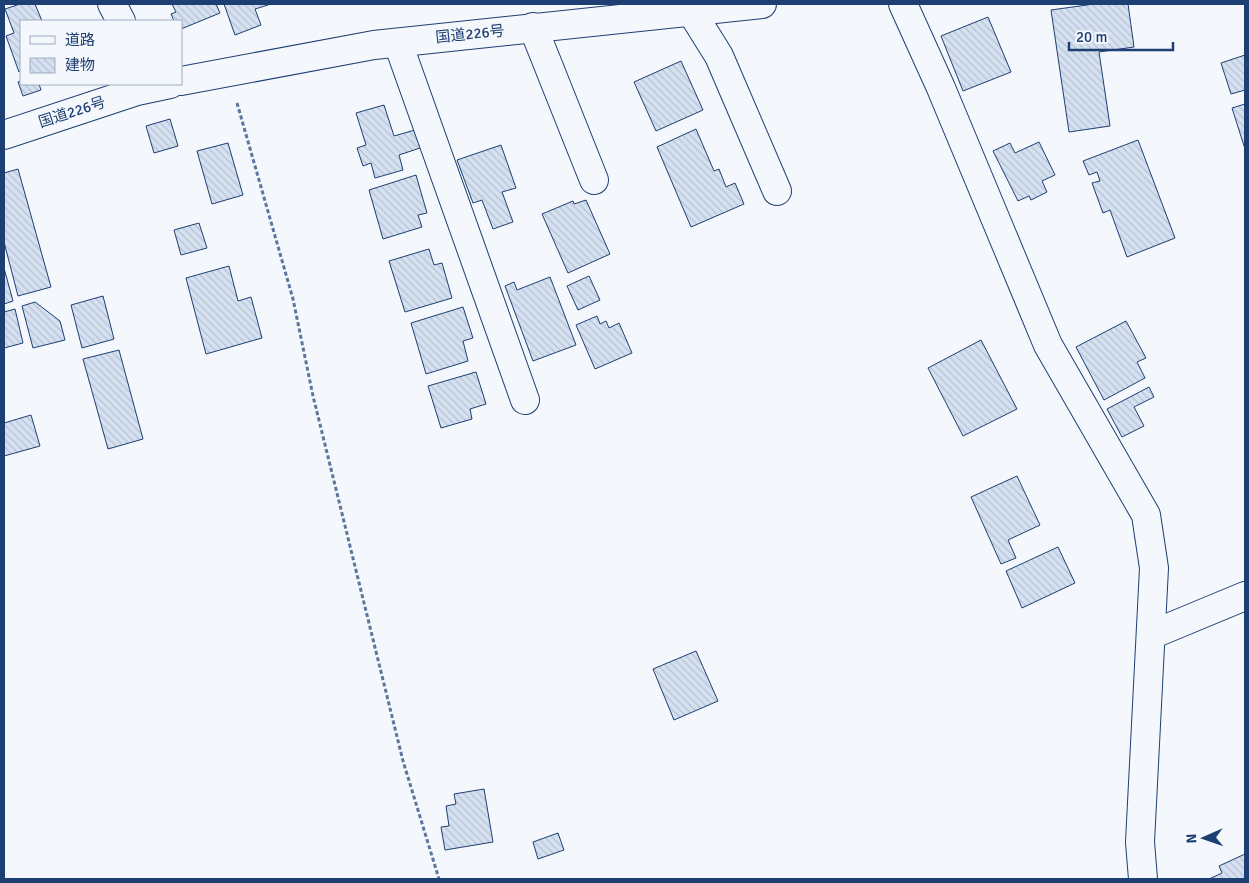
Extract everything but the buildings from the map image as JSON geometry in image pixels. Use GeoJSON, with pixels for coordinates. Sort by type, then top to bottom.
{"type":"FeatureCollection","features":[{"type":"Feature","properties":{"kind":"main road"},"geometry":{"type":"LineString","coordinates":[[112,4],[120,20]]}},
{"type":"Feature","properties":{"kind":"main road","name":"国道226号"},"geometry":{"type":"LineString","coordinates":[[182,81],[374,45],[762,4]]}},
{"type":"Feature","properties":{"kind":"main road"},"geometry":{"type":"LineString","coordinates":[[903,4],[942,88],[1048,345],[1146,515],[1154,568],[1140,842],[1143,879]]}},
{"type":"Feature","properties":{"kind":"main road"},"geometry":{"type":"LineString","coordinates":[[691,11],[719,56],[776,192]]}},
{"type":"Feature","properties":{"kind":"main road"},"geometry":{"type":"LineString","coordinates":[[533,27],[594,180]]}},
{"type":"Feature","properties":{"kind":"main road"},"geometry":{"type":"LineString","coordinates":[[398,42],[525,400]]}},
{"type":"Feature","properties":{"kind":"main road","name":"国道226号"},"geometry":{"type":"LineString","coordinates":[[4,135],[136,87],[159,85]]}},
{"type":"Feature","properties":{"kind":"main road"},"geometry":{"type":"LineString","coordinates":[[1151,635],[1245,596]]}},
{"type":"Feature","properties":{"kind":"path"},"geometry":{"type":"LineString","coordinates":[[228,71],[293,299],[313,396],[403,761],[439,879]]}}]}
